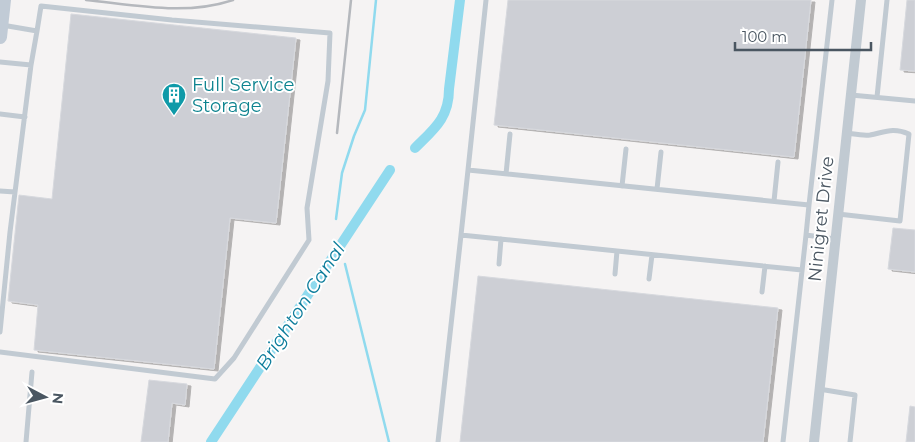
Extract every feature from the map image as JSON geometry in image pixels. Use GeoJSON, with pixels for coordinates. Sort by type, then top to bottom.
{"type":"FeatureCollection","features":[{"type":"Feature","properties":{"kind":"street"},"geometry":{"type":"LineString","coordinates":[[1,31],[4,0]]}},
{"type":"Feature","properties":{"kind":"street","name":"Ninigret Drive"},"geometry":{"type":"LineString","coordinates":[[814,442],[861,0]]}},
{"type":"Feature","properties":{"kind":"lane"},"geometry":{"type":"LineString","coordinates":[[438,442],[462,235],[486,0]]}},
{"type":"Feature","properties":{"kind":"lane"},"geometry":{"type":"LineString","coordinates":[[783,442],[832,0]]}},
{"type":"Feature","properties":{"kind":"lane"},"geometry":{"type":"LineString","coordinates":[[877,97],[887,0]]}},
{"type":"Feature","properties":{"kind":"lane"},"geometry":{"type":"LineString","coordinates":[[0,332],[15,192],[31,65],[41,6],[172,20],[330,33],[328,81],[307,208],[309,240],[234,358],[216,379],[0,352]]}},
{"type":"Feature","properties":{"kind":"lane"},"geometry":{"type":"LineString","coordinates":[[1,31],[37,31]]}},
{"type":"Feature","properties":{"kind":"lane"},"geometry":{"type":"LineString","coordinates":[[0,62],[31,65]]}},
{"type":"Feature","properties":{"kind":"lane"},"geometry":{"type":"LineString","coordinates":[[850,95],[915,101]]}},
{"type":"Feature","properties":{"kind":"lane"},"geometry":{"type":"LineString","coordinates":[[0,114],[25,117]]}},
{"type":"Feature","properties":{"kind":"lane"},"geometry":{"type":"LineString","coordinates":[[838,214],[900,220],[909,134],[886,130],[869,135],[846,133]]}},
{"type":"Feature","properties":{"kind":"lane"},"geometry":{"type":"LineString","coordinates":[[506,174],[510,134]]}},
{"type":"Feature","properties":{"kind":"lane"},"geometry":{"type":"LineString","coordinates":[[622,186],[626,150]]}},
{"type":"Feature","properties":{"kind":"lane"},"geometry":{"type":"LineString","coordinates":[[657,189],[661,152]]}},
{"type":"Feature","properties":{"kind":"lane"},"geometry":{"type":"LineString","coordinates":[[774,201],[778,162]]}},
{"type":"Feature","properties":{"kind":"lane"},"geometry":{"type":"LineString","coordinates":[[468,170],[809,205]]}},
{"type":"Feature","properties":{"kind":"lane"},"geometry":{"type":"LineString","coordinates":[[0,191],[15,192]]}},
{"type":"Feature","properties":{"kind":"lane"},"geometry":{"type":"LineString","coordinates":[[462,235],[802,270]]}},
{"type":"Feature","properties":{"kind":"lane"},"geometry":{"type":"LineString","coordinates":[[806,235],[835,239]]}},
{"type":"Feature","properties":{"kind":"lane"},"geometry":{"type":"LineString","coordinates":[[499,264],[501,239]]}},
{"type":"Feature","properties":{"kind":"lane"},"geometry":{"type":"LineString","coordinates":[[615,274],[617,251]]}},
{"type":"Feature","properties":{"kind":"lane"},"geometry":{"type":"LineString","coordinates":[[649,279],[652,255]]}},
{"type":"Feature","properties":{"kind":"lane"},"geometry":{"type":"LineString","coordinates":[[762,292],[765,266]]}},
{"type":"Feature","properties":{"kind":"lane"},"geometry":{"type":"LineString","coordinates":[[26,442],[32,372]]}},
{"type":"Feature","properties":{"kind":"lane"},"geometry":{"type":"LineString","coordinates":[[819,389],[855,395],[850,442]]}},
{"type":"Feature","properties":{"kind":"building"},"geometry":{"type":"Polygon","coordinates":[[[508,0],[811,0],[794,157],[494,125],[508,0]]]}},
{"type":"Feature","properties":{"kind":"building"},"geometry":{"type":"Polygon","coordinates":[[[907,0],[915,0],[915,71],[900,70],[907,0]]]}},
{"type":"Feature","properties":{"kind":"building","name":"Full Service Storage"},"geometry":{"type":"Polygon","coordinates":[[[71,14],[296,38],[276,223],[230,218],[214,369],[34,350],[38,305],[8,301],[19,195],[52,199],[71,14]]]}},
{"type":"Feature","properties":{"kind":"building"},"geometry":{"type":"Polygon","coordinates":[[[893,228],[915,230],[915,272],[888,269],[893,228]]]}},
{"type":"Feature","properties":{"kind":"building"},"geometry":{"type":"Polygon","coordinates":[[[478,276],[778,308],[763,442],[460,442],[478,276]]]}},
{"type":"Feature","properties":{"kind":"building"},"geometry":{"type":"Polygon","coordinates":[[[149,380],[187,384],[185,405],[172,403],[168,442],[141,442],[149,380]]]}},
{"type":"Feature","properties":{"kind":"building"},"geometry":{"type":"Polygon","coordinates":[[[910,406],[915,407],[915,442],[906,442],[910,406]]]}},
{"type":"Feature","properties":{"kind":"waterway"},"geometry":{"type":"LineString","coordinates":[[336,219],[342,173],[365,110],[376,0]]}},
{"type":"Feature","properties":{"kind":"waterway","name":"Brighton Canal"},"geometry":{"type":"LineString","coordinates":[[415,148],[439,122],[446,108],[460,0]]}},
{"type":"Feature","properties":{"kind":"waterway","name":"Brighton Canal"},"geometry":{"type":"LineString","coordinates":[[211,442],[390,170]]}},
{"type":"Feature","properties":{"kind":"waterway"},"geometry":{"type":"LineString","coordinates":[[345,264],[389,442]]}},
{"type":"Feature","properties":{"kind":"railway"},"geometry":{"type":"LineString","coordinates":[[86,0],[160,8],[197,7],[233,0]]}},
{"type":"Feature","properties":{"kind":"railway"},"geometry":{"type":"LineString","coordinates":[[337,133],[351,0]]}},
{"type":"Feature","properties":{"kind":"place","name":"Full Service Storage"},"geometry":{"type":"Point","coordinates":[174,116]}}]}
